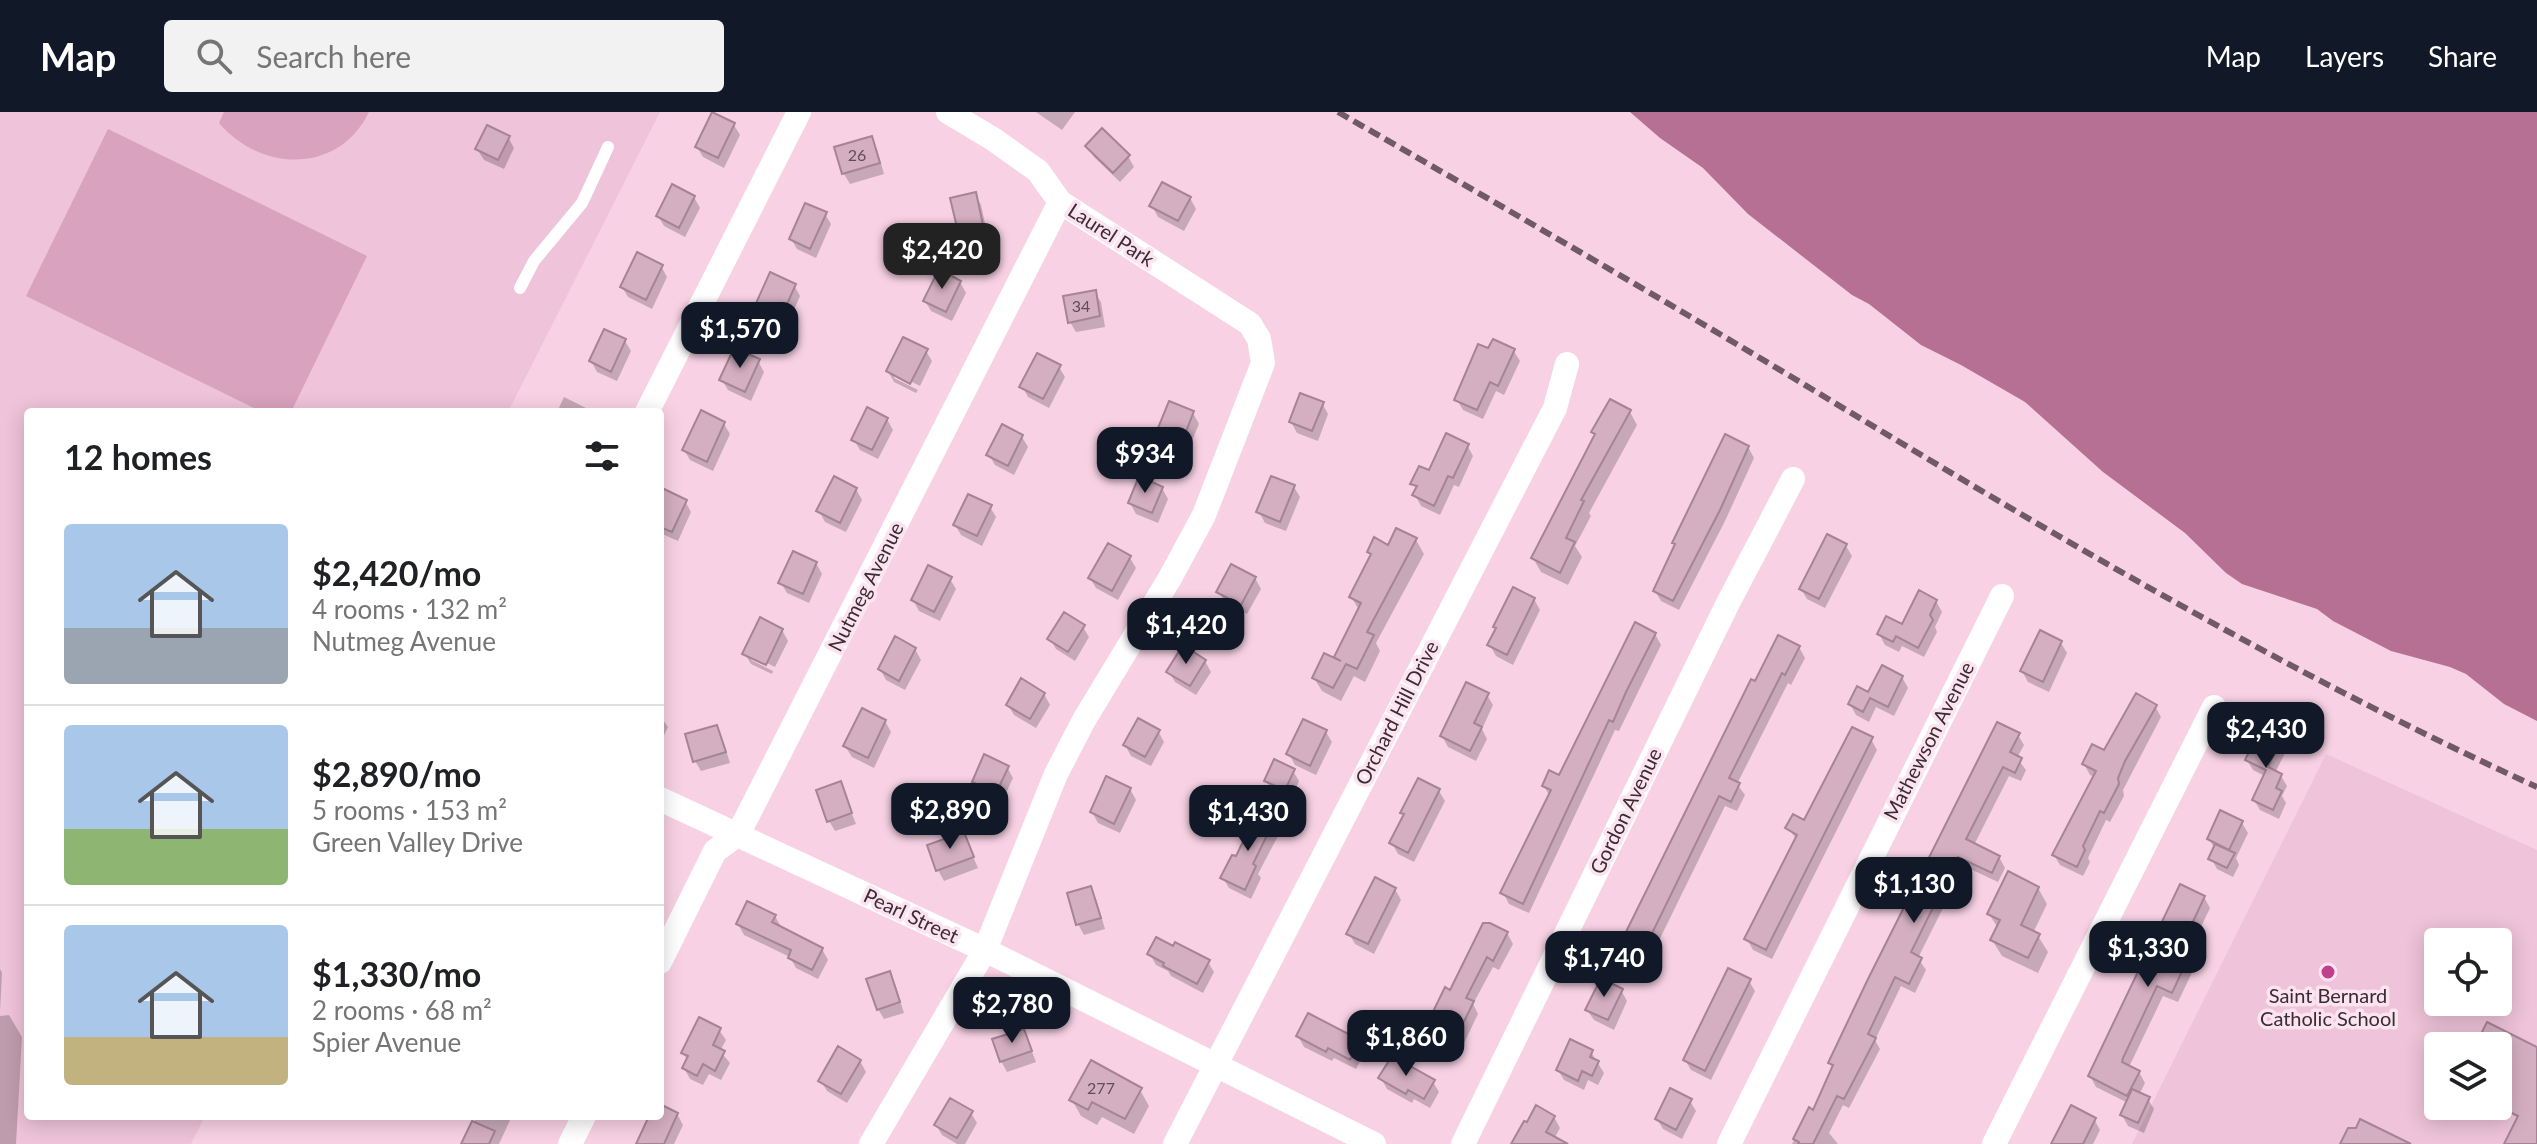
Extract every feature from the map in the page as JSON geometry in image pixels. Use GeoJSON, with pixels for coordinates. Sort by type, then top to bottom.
{"type":"FeatureCollection","features":[{"type":"Feature","properties":{"kind":"street"},"geometry":{"type":"LineString","coordinates":[[649,408],[799,112]]}},
{"type":"Feature","properties":{"kind":"street","name":"Laurel Park"},"geometry":{"type":"LineString","coordinates":[[948,112],[1038,171],[1060,202],[1250,324],[1259,339],[1263,363],[1204,515],[1170,578],[1084,720],[1056,774],[985,950]]}},
{"type":"Feature","properties":{"kind":"street","name":"Nutmeg Avenue"},"geometry":{"type":"LineString","coordinates":[[664,954],[715,851],[737,835],[827,664],[1060,202]]}},
{"type":"Feature","properties":{"kind":"street","name":"Orchard Hill Drive"},"geometry":{"type":"LineString","coordinates":[[1175,1144],[1555,408],[1567,364]]}},
{"type":"Feature","properties":{"kind":"street","name":"Gordon Avenue"},"geometry":{"type":"LineString","coordinates":[[1463,1144],[1728,603],[1793,479]]}},
{"type":"Feature","properties":{"kind":"street","name":"Mathewson Avenue"},"geometry":{"type":"LineString","coordinates":[[1729,1144],[2002,596]]}},
{"type":"Feature","properties":{"kind":"street"},"geometry":{"type":"LineString","coordinates":[[1994,1144],[2214,707]]}},
{"type":"Feature","properties":{"kind":"street","name":"Pearl Street"},"geometry":{"type":"LineString","coordinates":[[664,801],[985,950],[1374,1144]]}},
{"type":"Feature","properties":{"kind":"street"},"geometry":{"type":"LineString","coordinates":[[871,1144],[985,950]]}},
{"type":"Feature","properties":{"kind":"street"},"geometry":{"type":"LineString","coordinates":[[570,1144],[582,1120]]}},
{"type":"Feature","properties":{"kind":"lane"},"geometry":{"type":"LineString","coordinates":[[520,288],[534,261],[582,203],[608,147]]}},
{"type":"Feature","properties":{"kind":"shaded area"},"geometry":{"type":"Polygon","coordinates":[[[0,112],[660,112],[510,408],[24,408],[24,1120],[203,1120],[191,1144],[0,1144],[0,112]]]}},
{"type":"Feature","properties":{"kind":"shaded area"},"geometry":{"type":"Polygon","coordinates":[[[224,112],[369,112],[355,133],[338,147],[319,156],[298,160],[277,158],[256,151],[236,139],[219,123],[224,112]]]}},
{"type":"Feature","properties":{"kind":"shaded area"},"geometry":{"type":"Polygon","coordinates":[[[1630,112],[2537,112],[2537,721],[2504,704],[2466,674],[2391,651],[2333,621],[2317,609],[2242,584],[2226,573],[2185,533],[2103,472],[2025,402],[1921,345],[1869,304],[1852,295],[1748,214],[1703,168],[1630,112]]]}},
{"type":"Feature","properties":{"kind":"shaded area"},"geometry":{"type":"Polygon","coordinates":[[[108,129],[367,256],[293,408],[254,408],[26,296],[108,129]]]}},
{"type":"Feature","properties":{"kind":"shaded area","name":"Saint Bernard Catholic School"},"geometry":{"type":"Polygon","coordinates":[[[2326,754],[2537,850],[2537,1144],[2132,1144],[2326,754]]]}},
{"type":"Feature","properties":{"kind":"building"},"geometry":{"type":"Polygon","coordinates":[[[712,112],[735,123],[718,158],[695,147],[712,112]]]}},
{"type":"Feature","properties":{"kind":"building"},"geometry":{"type":"Polygon","coordinates":[[[487,125],[510,136],[498,160],[475,149],[487,125]]]}},
{"type":"Feature","properties":{"kind":"building"},"geometry":{"type":"Polygon","coordinates":[[[1102,128],[1130,155],[1113,173],[1085,146],[1102,128]]]}},
{"type":"Feature","properties":{"kind":"building"},"geometry":{"type":"Polygon","coordinates":[[[872,136],[880,163],[842,174],[834,147],[872,136]]]}},
{"type":"Feature","properties":{"kind":"building"},"geometry":{"type":"Polygon","coordinates":[[[1162,182],[1191,197],[1178,221],[1149,206],[1162,182]]]}},
{"type":"Feature","properties":{"kind":"building"},"geometry":{"type":"Polygon","coordinates":[[[672,184],[695,196],[679,228],[656,216],[672,184]]]}},
{"type":"Feature","properties":{"kind":"building"},"geometry":{"type":"Polygon","coordinates":[[[976,192],[984,230],[959,236],[950,198],[976,192]]]}},
{"type":"Feature","properties":{"kind":"building"},"geometry":{"type":"Polygon","coordinates":[[[805,203],[827,212],[810,249],[789,239],[805,203]]]}},
{"type":"Feature","properties":{"kind":"building"},"geometry":{"type":"Polygon","coordinates":[[[637,252],[663,265],[646,300],[620,287],[637,252]]]}},
{"type":"Feature","properties":{"kind":"building"},"geometry":{"type":"Polygon","coordinates":[[[939,269],[961,281],[946,312],[923,301],[939,269]]]}},
{"type":"Feature","properties":{"kind":"building"},"geometry":{"type":"Polygon","coordinates":[[[770,272],[796,284],[779,322],[753,310],[770,272]]]}},
{"type":"Feature","properties":{"kind":"building"},"geometry":{"type":"Polygon","coordinates":[[[1096,290],[1100,316],[1068,323],[1063,296],[1096,290]]]}},
{"type":"Feature","properties":{"kind":"building"},"geometry":{"type":"Polygon","coordinates":[[[604,329],[626,339],[611,372],[589,361],[604,329]]]}},
{"type":"Feature","properties":{"kind":"building"},"geometry":{"type":"Polygon","coordinates":[[[903,337],[928,349],[910,384],[886,371],[903,337]]]}},
{"type":"Feature","properties":{"kind":"building"},"geometry":{"type":"Polygon","coordinates":[[[1493,339],[1515,349],[1498,386],[1490,382],[1477,410],[1454,400],[1478,344],[1488,348],[1493,339]]]}},
{"type":"Feature","properties":{"kind":"building"},"geometry":{"type":"Polygon","coordinates":[[[734,348],[760,359],[745,392],[719,380],[734,348]]]}},
{"type":"Feature","properties":{"kind":"building"},"geometry":{"type":"Polygon","coordinates":[[[1037,353],[1061,365],[1043,399],[1019,387],[1037,353]]]}},
{"type":"Feature","properties":{"kind":"building"},"geometry":{"type":"Polygon","coordinates":[[[1300,393],[1324,402],[1312,431],[1289,422],[1300,393]]]}},
{"type":"Feature","properties":{"kind":"building"},"geometry":{"type":"Polygon","coordinates":[[[1610,399],[1631,410],[1581,500],[1584,501],[1566,538],[1575,542],[1560,573],[1531,558],[1610,399]]]}},
{"type":"Feature","properties":{"kind":"building"},"geometry":{"type":"Polygon","coordinates":[[[1169,401],[1194,411],[1183,439],[1158,428],[1169,401]]]}},
{"type":"Feature","properties":{"kind":"building"},"geometry":{"type":"Polygon","coordinates":[[[867,407],[888,418],[872,450],[851,440],[867,407]]]}},
{"type":"Feature","properties":{"kind":"building"},"geometry":{"type":"Polygon","coordinates":[[[701,410],[725,422],[707,462],[682,450],[701,410]]]}},
{"type":"Feature","properties":{"kind":"building"},"geometry":{"type":"Polygon","coordinates":[[[1002,424],[1023,435],[1008,466],[986,455],[1002,424]]]}},
{"type":"Feature","properties":{"kind":"building"},"geometry":{"type":"Polygon","coordinates":[[[1446,433],[1469,444],[1453,478],[1448,476],[1434,506],[1412,495],[1417,486],[1410,484],[1419,466],[1429,470],[1446,433]]]}},
{"type":"Feature","properties":{"kind":"building"},"geometry":{"type":"Polygon","coordinates":[[[1725,434],[1749,446],[1673,601],[1653,591],[1675,544],[1672,543],[1725,434]]]}},
{"type":"Feature","properties":{"kind":"building"},"geometry":{"type":"Polygon","coordinates":[[[834,476],[857,488],[840,523],[816,511],[834,476]]]}},
{"type":"Feature","properties":{"kind":"building"},"geometry":{"type":"Polygon","coordinates":[[[1139,476],[1163,487],[1152,513],[1128,503],[1139,476]]]}},
{"type":"Feature","properties":{"kind":"building"},"geometry":{"type":"Polygon","coordinates":[[[1271,476],[1295,485],[1280,522],[1256,512],[1271,476]]]}},
{"type":"Feature","properties":{"kind":"building"},"geometry":{"type":"Polygon","coordinates":[[[664,489],[687,500],[672,532],[664,529],[664,489]]]}},
{"type":"Feature","properties":{"kind":"building"},"geometry":{"type":"Polygon","coordinates":[[[968,494],[992,505],[977,536],[953,525],[968,494]]]}},
{"type":"Feature","properties":{"kind":"building"},"geometry":{"type":"Polygon","coordinates":[[[1396,528],[1417,538],[1367,632],[1374,635],[1357,669],[1346,664],[1333,688],[1312,678],[1324,653],[1341,661],[1334,657],[1361,603],[1349,597],[1371,554],[1367,552],[1374,537],[1388,545],[1396,528]]]}},
{"type":"Feature","properties":{"kind":"building"},"geometry":{"type":"Polygon","coordinates":[[[1827,534],[1847,544],[1819,599],[1799,589],[1827,534]]]}},
{"type":"Feature","properties":{"kind":"building"},"geometry":{"type":"Polygon","coordinates":[[[1108,543],[1131,556],[1112,591],[1088,578],[1108,543]]]}},
{"type":"Feature","properties":{"kind":"building"},"geometry":{"type":"Polygon","coordinates":[[[793,551],[817,562],[803,594],[778,583],[793,551]]]}},
{"type":"Feature","properties":{"kind":"building"},"geometry":{"type":"Polygon","coordinates":[[[1231,564],[1256,577],[1241,605],[1216,592],[1231,564]]]}},
{"type":"Feature","properties":{"kind":"building"},"geometry":{"type":"Polygon","coordinates":[[[928,565],[952,577],[934,612],[911,600],[928,565]]]}},
{"type":"Feature","properties":{"kind":"building"},"geometry":{"type":"Polygon","coordinates":[[[1513,587],[1535,598],[1507,655],[1487,645],[1513,587]]]}},
{"type":"Feature","properties":{"kind":"building"},"geometry":{"type":"Polygon","coordinates":[[[1919,590],[1937,600],[1930,615],[1933,620],[1918,648],[1896,636],[1893,642],[1877,634],[1886,616],[1902,624],[1919,590]]]}},
{"type":"Feature","properties":{"kind":"building"},"geometry":{"type":"Polygon","coordinates":[[[1064,612],[1085,625],[1068,652],[1047,639],[1064,612]]]}},
{"type":"Feature","properties":{"kind":"building"},"geometry":{"type":"Polygon","coordinates":[[[760,617],[783,629],[766,665],[742,654],[760,617]]]}},
{"type":"Feature","properties":{"kind":"building"},"geometry":{"type":"Polygon","coordinates":[[[1635,622],[1656,633],[1613,722],[1609,720],[1523,904],[1500,893],[1551,790],[1542,786],[1549,770],[1559,775],[1635,622]]]}},
{"type":"Feature","properties":{"kind":"building"},"geometry":{"type":"Polygon","coordinates":[[[2040,630],[2062,641],[2043,682],[2020,671],[2040,630]]]}},
{"type":"Feature","properties":{"kind":"building"},"geometry":{"type":"Polygon","coordinates":[[[1778,635],[1800,646],[1785,675],[1782,673],[1729,778],[1740,783],[1731,802],[1719,796],[1640,958],[1618,948],[1751,679],[1755,681],[1778,635]]]}},
{"type":"Feature","properties":{"kind":"building"},"geometry":{"type":"Polygon","coordinates":[[[895,636],[916,648],[899,681],[878,669],[895,636]]]}},
{"type":"Feature","properties":{"kind":"building"},"geometry":{"type":"Polygon","coordinates":[[[1183,645],[1206,660],[1190,686],[1166,672],[1183,645]]]}},
{"type":"Feature","properties":{"kind":"building"},"geometry":{"type":"Polygon","coordinates":[[[1882,665],[1903,676],[1888,707],[1870,698],[1863,712],[1848,704],[1857,686],[1868,692],[1882,665]]]}},
{"type":"Feature","properties":{"kind":"building"},"geometry":{"type":"Polygon","coordinates":[[[1021,678],[1045,693],[1030,719],[1006,705],[1021,678]]]}},
{"type":"Feature","properties":{"kind":"building"},"geometry":{"type":"Polygon","coordinates":[[[1466,682],[1489,693],[1474,723],[1482,727],[1470,751],[1440,736],[1466,682]]]}},
{"type":"Feature","properties":{"kind":"building"},"geometry":{"type":"Polygon","coordinates":[[[2136,693],[2157,705],[2125,761],[2118,778],[2119,784],[2104,813],[2100,811],[2083,846],[2085,850],[2077,867],[2052,855],[2096,771],[2082,764],[2092,744],[2104,750],[2136,693]]]}},
{"type":"Feature","properties":{"kind":"building"},"geometry":{"type":"Polygon","coordinates":[[[862,708],[886,720],[868,758],[843,746],[862,708]]]}},
{"type":"Feature","properties":{"kind":"building"},"geometry":{"type":"Polygon","coordinates":[[[1138,718],[1160,730],[1145,757],[1123,745],[1138,718]]]}},
{"type":"Feature","properties":{"kind":"building"},"geometry":{"type":"Polygon","coordinates":[[[1303,719],[1327,730],[1310,766],[1286,754],[1303,719]]]}},
{"type":"Feature","properties":{"kind":"building"},"geometry":{"type":"Polygon","coordinates":[[[1997,722],[2020,733],[2010,752],[2022,758],[2015,773],[2003,767],[1966,839],[2000,856],[1992,873],[1958,857],[1911,952],[1922,958],[1909,984],[1895,977],[1868,1034],[1876,1038],[1844,1099],[1837,1096],[1813,1144],[1798,1144],[1793,1139],[1809,1107],[1813,1110],[1833,1065],[1828,1063],[1997,722]]]}},
{"type":"Feature","properties":{"kind":"building"},"geometry":{"type":"Polygon","coordinates":[[[717,725],[726,752],[693,762],[685,734],[717,725]]]}},
{"type":"Feature","properties":{"kind":"building"},"geometry":{"type":"Polygon","coordinates":[[[1852,727],[1873,737],[1766,950],[1744,939],[1797,835],[1785,828],[1793,814],[1804,820],[1852,727]]]}},
{"type":"Feature","properties":{"kind":"building"},"geometry":{"type":"Polygon","coordinates":[[[2259,731],[2280,741],[2268,767],[2282,774],[2276,788],[2282,791],[2273,810],[2252,800],[2266,770],[2245,760],[2259,731]]]}},
{"type":"Feature","properties":{"kind":"building"},"geometry":{"type":"Polygon","coordinates":[[[984,754],[1009,766],[996,793],[972,782],[984,754]]]}},
{"type":"Feature","properties":{"kind":"building"},"geometry":{"type":"Polygon","coordinates":[[[1274,759],[1295,769],[1285,790],[1264,781],[1274,759]]]}},
{"type":"Feature","properties":{"kind":"building"},"geometry":{"type":"Polygon","coordinates":[[[1106,776],[1131,788],[1114,824],[1090,812],[1106,776]]]}},
{"type":"Feature","properties":{"kind":"building"},"geometry":{"type":"Polygon","coordinates":[[[1418,778],[1440,789],[1408,853],[1389,843],[1418,778]]]}},
{"type":"Feature","properties":{"kind":"building"},"geometry":{"type":"Polygon","coordinates":[[[841,781],[852,813],[827,822],[816,790],[841,781]]]}},
{"type":"Feature","properties":{"kind":"building"},"geometry":{"type":"Polygon","coordinates":[[[2220,810],[2243,821],[2229,850],[2207,839],[2220,810]]]}},
{"type":"Feature","properties":{"kind":"building"},"geometry":{"type":"Polygon","coordinates":[[[1257,813],[1274,821],[1253,864],[1256,866],[1245,890],[1220,878],[1232,855],[1236,856],[1257,813]]]}},
{"type":"Feature","properties":{"kind":"building"},"geometry":{"type":"Polygon","coordinates":[[[964,832],[974,857],[936,871],[927,845],[964,832]]]}},
{"type":"Feature","properties":{"kind":"building"},"geometry":{"type":"Polygon","coordinates":[[[2215,844],[2235,853],[2227,868],[2208,859],[2215,844]]]}},
{"type":"Feature","properties":{"kind":"building"},"geometry":{"type":"Polygon","coordinates":[[[2008,871],[2039,887],[2021,925],[2040,934],[2028,958],[1990,940],[2000,920],[1987,914],[2008,871]]]}},
{"type":"Feature","properties":{"kind":"building"},"geometry":{"type":"Polygon","coordinates":[[[1375,877],[1396,888],[1368,944],[1346,934],[1375,877]]]}},
{"type":"Feature","properties":{"kind":"building"},"geometry":{"type":"Polygon","coordinates":[[[2180,884],[2205,896],[2182,945],[2192,950],[2172,993],[2157,986],[2123,1058],[2122,1062],[2140,1071],[2127,1096],[2088,1076],[2180,884]]]}},
{"type":"Feature","properties":{"kind":"building"},"geometry":{"type":"Polygon","coordinates":[[[1091,886],[1101,918],[1076,925],[1067,893],[1091,886]]]}},
{"type":"Feature","properties":{"kind":"building"},"geometry":{"type":"Polygon","coordinates":[[[747,901],[776,915],[772,922],[823,948],[812,970],[788,958],[791,950],[736,924],[747,901]]]}},
{"type":"Feature","properties":{"kind":"building"},"geometry":{"type":"Polygon","coordinates":[[[1483,923],[1508,932],[1493,961],[1487,957],[1466,998],[1474,1001],[1458,1034],[1429,1020],[1445,987],[1450,990],[1483,923]]]}},
{"type":"Feature","properties":{"kind":"building"},"geometry":{"type":"Polygon","coordinates":[[[1156,937],[1173,946],[1175,942],[1210,960],[1197,984],[1147,954],[1156,937]]]}},
{"type":"Feature","properties":{"kind":"building"},"geometry":{"type":"Polygon","coordinates":[[[1728,968],[1751,979],[1705,1071],[1683,1060],[1728,968]]]}},
{"type":"Feature","properties":{"kind":"building"},"geometry":{"type":"Polygon","coordinates":[[[890,971],[900,1002],[877,1010],[866,979],[890,971]]]}},
{"type":"Feature","properties":{"kind":"building"},"geometry":{"type":"Polygon","coordinates":[[[1601,978],[1623,989],[1608,1020],[1585,1010],[1601,978]]]}},
{"type":"Feature","properties":{"kind":"building"},"geometry":{"type":"Polygon","coordinates":[[[1308,1013],[1360,1040],[1350,1060],[1328,1048],[1326,1052],[1296,1036],[1308,1013]]]}},
{"type":"Feature","properties":{"kind":"building"},"geometry":{"type":"Polygon","coordinates":[[[699,1017],[721,1028],[713,1045],[725,1051],[715,1071],[703,1064],[697,1076],[682,1068],[688,1056],[681,1053],[699,1017]]]}},
{"type":"Feature","properties":{"kind":"building"},"geometry":{"type":"Polygon","coordinates":[[[2487,1022],[2507,1032],[2482,1032],[2487,1022]]]}},
{"type":"Feature","properties":{"kind":"building"},"geometry":{"type":"Polygon","coordinates":[[[1024,1029],[1032,1051],[1000,1062],[992,1039],[1024,1029]]]}},
{"type":"Feature","properties":{"kind":"building"},"geometry":{"type":"Polygon","coordinates":[[[2512,1034],[2537,1047],[2537,1144],[2504,1144],[2518,1116],[2512,1113],[2512,1034]]]}},
{"type":"Feature","properties":{"kind":"building"},"geometry":{"type":"Polygon","coordinates":[[[1570,1039],[1593,1050],[1590,1057],[1599,1061],[1592,1076],[1582,1071],[1578,1081],[1556,1070],[1570,1039]]]}},
{"type":"Feature","properties":{"kind":"building"},"geometry":{"type":"Polygon","coordinates":[[[838,1046],[861,1060],[841,1094],[818,1081],[838,1046]]]}},
{"type":"Feature","properties":{"kind":"building"},"geometry":{"type":"Polygon","coordinates":[[[1392,1056],[1435,1080],[1424,1099],[1408,1090],[1406,1094],[1378,1078],[1392,1056]]]}},
{"type":"Feature","properties":{"kind":"building"},"geometry":{"type":"Polygon","coordinates":[[[1091,1060],[1142,1088],[1125,1119],[1092,1102],[1088,1110],[1069,1100],[1091,1060]]]}},
{"type":"Feature","properties":{"kind":"building"},"geometry":{"type":"Polygon","coordinates":[[[1670,1088],[1692,1099],[1676,1130],[1655,1119],[1670,1088]]]}},
{"type":"Feature","properties":{"kind":"building"},"geometry":{"type":"Polygon","coordinates":[[[2132,1089],[2150,1097],[2138,1123],[2120,1115],[2132,1089]]]}},
{"type":"Feature","properties":{"kind":"building"},"geometry":{"type":"Polygon","coordinates":[[[950,1098],[973,1111],[957,1138],[934,1125],[950,1098]]]}},
{"type":"Feature","properties":{"kind":"building"},"geometry":{"type":"Polygon","coordinates":[[[1536,1105],[1555,1116],[1546,1132],[1568,1144],[1511,1144],[1536,1105]]]}},
{"type":"Feature","properties":{"kind":"building"},"geometry":{"type":"Polygon","coordinates":[[[2071,1105],[2096,1118],[2083,1144],[2051,1144],[2071,1105]]]}},
{"type":"Feature","properties":{"kind":"building"},"geometry":{"type":"Polygon","coordinates":[[[664,1106],[678,1113],[664,1144],[636,1144],[647,1120],[664,1120],[664,1106]]]}},
{"type":"Feature","properties":{"kind":"building"},"geometry":{"type":"Polygon","coordinates":[[[2360,1119],[2411,1144],[2340,1144],[2348,1128],[2356,1128],[2360,1119]]]}},
{"type":"Feature","properties":{"kind":"building"},"geometry":{"type":"Polygon","coordinates":[[[472,1121],[495,1131],[489,1144],[461,1144],[472,1121]]]}},
{"type":"Feature","properties":{"kind":"railway"},"geometry":{"type":"LineString","coordinates":[[1338,112],[1634,283],[2077,547],[2258,648],[2443,743],[2537,787]]}},
{"type":"Feature","properties":{"kind":"place","name":"Saint Bernard Catholic School"},"geometry":{"type":"Point","coordinates":[2328,972]}}]}
